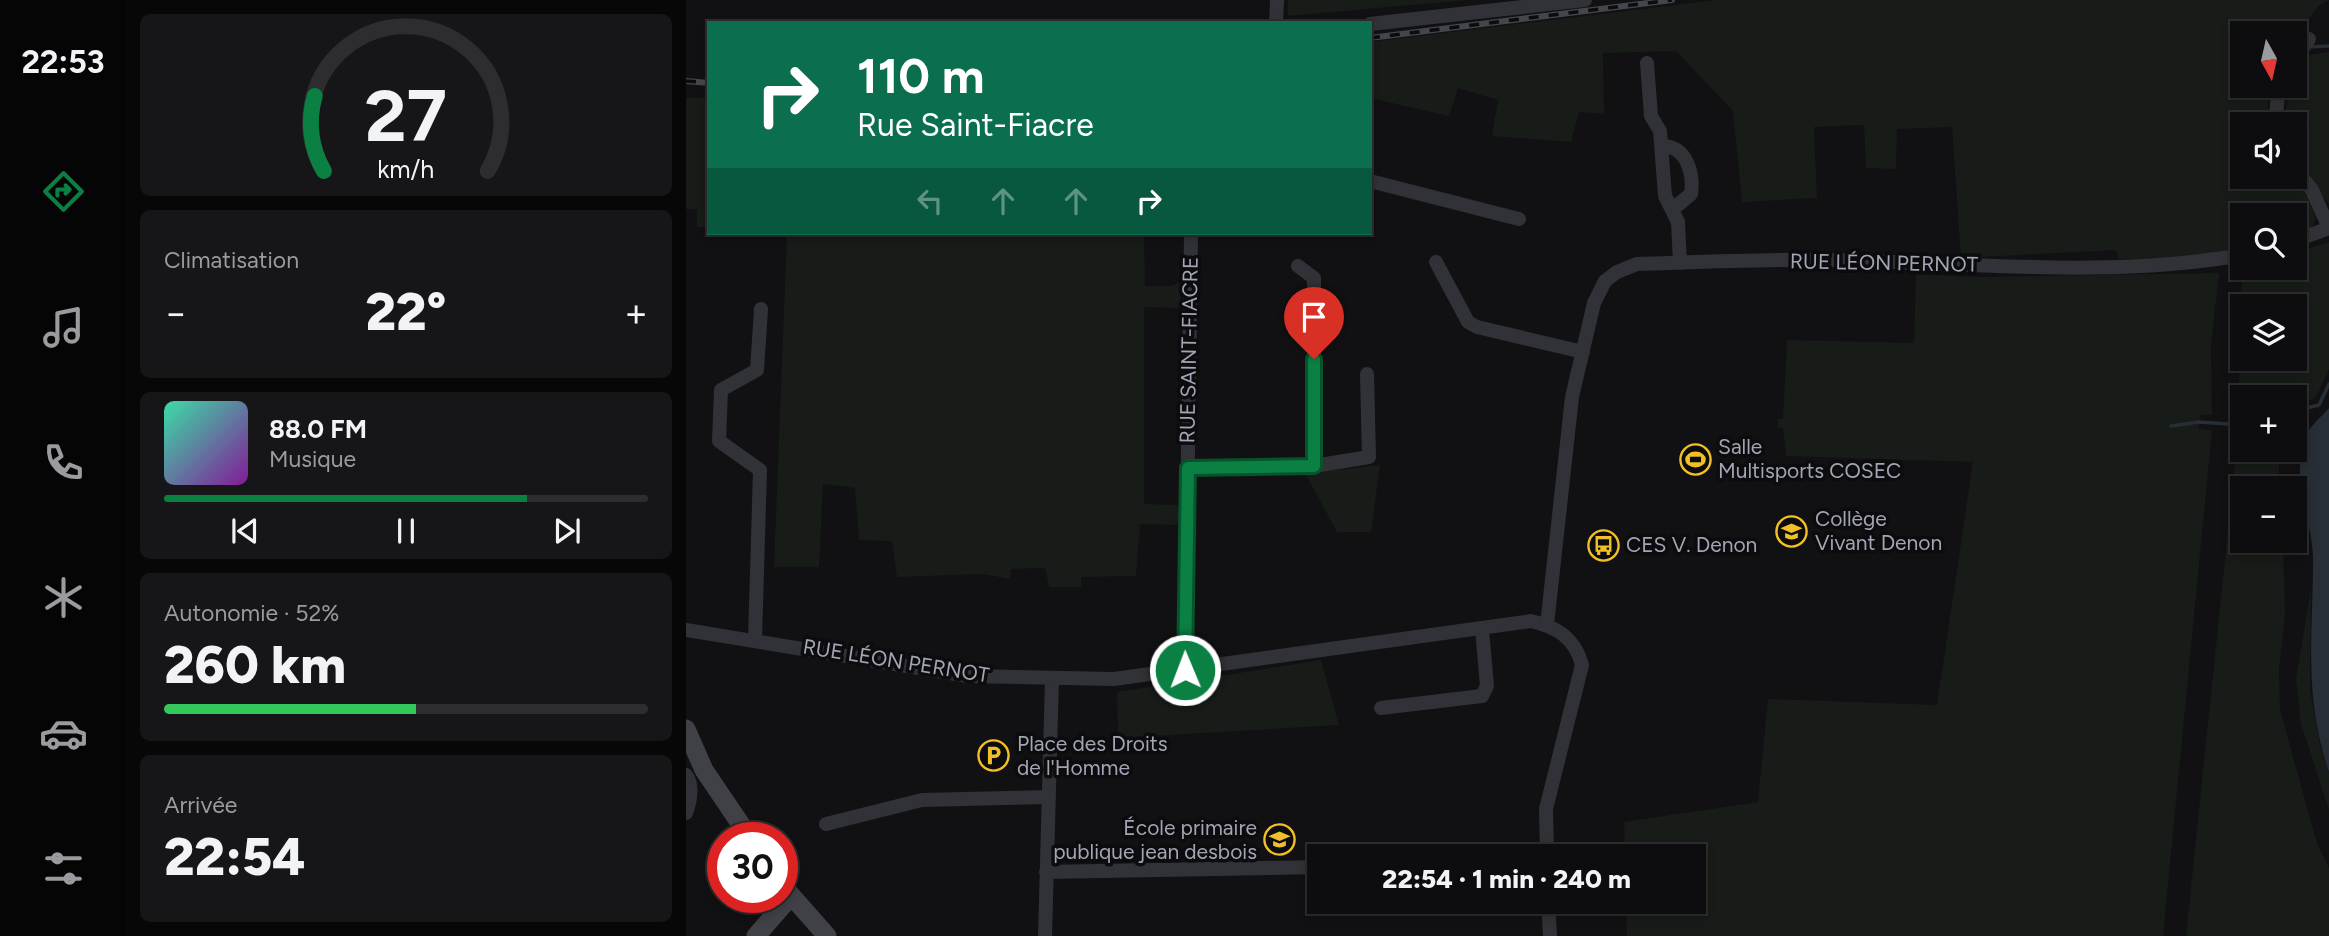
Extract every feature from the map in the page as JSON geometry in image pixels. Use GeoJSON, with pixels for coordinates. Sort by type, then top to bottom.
{"type":"FeatureCollection","features":[{"type":"Feature","properties":{"kind":"main road"},"geometry":{"type":"LineString","coordinates":[[686,729],[704,770],[739,822]]}},
{"type":"Feature","properties":{"kind":"main road"},"geometry":{"type":"LineString","coordinates":[[798,904],[827,936]]}},
{"type":"Feature","properties":{"kind":"main road"},"geometry":{"type":"LineString","coordinates":[[756,936],[771,913]]}},
{"type":"Feature","properties":{"kind":"street"},"geometry":{"type":"LineString","coordinates":[[1276,21],[1277,0]]}},
{"type":"Feature","properties":{"kind":"street"},"geometry":{"type":"LineString","coordinates":[[1372,24],[1585,0]]}},
{"type":"Feature","properties":{"kind":"street"},"geometry":{"type":"LineString","coordinates":[[1647,63],[1651,116],[1660,131],[1665,196],[1678,222],[1680,263]]}},
{"type":"Feature","properties":{"kind":"street"},"geometry":{"type":"LineString","coordinates":[[1662,146],[1680,153],[1691,172],[1691,194],[1673,209]]}},
{"type":"Feature","properties":{"kind":"street"},"geometry":{"type":"LineString","coordinates":[[1372,182],[1519,219]]}},
{"type":"Feature","properties":{"kind":"street"},"geometry":{"type":"LineString","coordinates":[[2307,184],[2329,228],[2307,236]]}},
{"type":"Feature","properties":{"kind":"street","name":"RUE SAINT-FIACRE"},"geometry":{"type":"LineString","coordinates":[[1185,670],[1191,235]]}},
{"type":"Feature","properties":{"kind":"street","name":"RUE LÉON PERNOT"},"geometry":{"type":"LineString","coordinates":[[686,630],[755,639],[968,676],[1052,679],[1124,678],[1531,621],[1551,627],[1559,499],[1572,397],[1594,303],[1605,281],[1617,272],[1636,264],[1828,260],[1945,266],[2157,265],[2230,256]]}},
{"type":"Feature","properties":{"kind":"street"},"geometry":{"type":"LineString","coordinates":[[1436,262],[1468,322],[1477,327],[1583,352]]}},
{"type":"Feature","properties":{"kind":"street"},"geometry":{"type":"LineString","coordinates":[[1298,266],[1314,278],[1314,466]]}},
{"type":"Feature","properties":{"kind":"street"},"geometry":{"type":"LineString","coordinates":[[755,639],[760,470],[719,441],[721,390],[757,370],[761,309]]}},
{"type":"Feature","properties":{"kind":"street","name":"RUE SAINT-FIACRE"},"geometry":{"type":"LineString","coordinates":[[1188,468],[1314,466],[1369,457],[1367,374]]}},
{"type":"Feature","properties":{"kind":"street"},"geometry":{"type":"LineString","coordinates":[[1546,844],[1546,809],[1582,664],[1575,645],[1551,627]]}},
{"type":"Feature","properties":{"kind":"street"},"geometry":{"type":"LineString","coordinates":[[1381,708],[1485,694],[1482,629]]}},
{"type":"Feature","properties":{"kind":"street"},"geometry":{"type":"LineString","coordinates":[[1045,936],[1052,679]]}},
{"type":"Feature","properties":{"kind":"street"},"geometry":{"type":"LineString","coordinates":[[686,813],[690,801],[688,778]]}},
{"type":"Feature","properties":{"kind":"street"},"geometry":{"type":"LineString","coordinates":[[826,824],[922,800],[1047,797]]}},
{"type":"Feature","properties":{"kind":"street"},"geometry":{"type":"LineString","coordinates":[[1046,872],[1307,867]]}},
{"type":"Feature","properties":{"kind":"street"},"geometry":{"type":"LineString","coordinates":[[1549,914],[1550,936]]}},
{"type":"Feature","properties":{"kind":"shaded area"},"geometry":{"type":"Polygon","coordinates":[[[1288,0],[1468,0],[1288,16],[1288,0]]]}},
{"type":"Feature","properties":{"kind":"shaded area"},"geometry":{"type":"Polygon","coordinates":[[[1717,0],[2329,0],[2318,6],[2307,22],[2230,21],[2230,98],[2269,98],[2268,112],[2230,112],[2230,189],[2302,189],[2308,197],[2316,219],[2311,228],[2307,229],[2307,203],[2230,203],[2230,249],[2181,259],[2119,259],[2116,250],[1961,258],[1952,127],[1897,129],[1896,169],[1866,168],[1864,125],[1814,127],[1817,198],[1742,202],[1733,111],[1676,51],[1603,53],[1604,114],[1579,112],[1571,142],[1492,136],[1498,100],[1458,88],[1449,116],[1372,98],[1372,42],[1717,0]]]}},
{"type":"Feature","properties":{"kind":"shaded area"},"geometry":{"type":"Polygon","coordinates":[[[2329,52],[2329,204],[2307,177],[2307,112],[2286,112],[2289,98],[2307,98],[2308,55],[2329,52]]]}},
{"type":"Feature","properties":{"kind":"shaded area"},"geometry":{"type":"Polygon","coordinates":[[[686,98],[707,98],[707,227],[697,227],[697,209],[686,209],[686,98]]]}},
{"type":"Feature","properties":{"kind":"shaded area"},"geometry":{"type":"Polygon","coordinates":[[[787,235],[1144,235],[1145,286],[1172,286],[1180,282],[1180,308],[1144,307],[1144,504],[1181,505],[1179,525],[1140,524],[1136,576],[1081,577],[1081,587],[1049,587],[1045,568],[1011,569],[1010,579],[983,574],[897,577],[892,541],[859,540],[855,488],[823,484],[819,567],[774,567],[787,235]]]}},
{"type":"Feature","properties":{"kind":"shaded area"},"geometry":{"type":"Polygon","coordinates":[[[2329,242],[2329,369],[2315,399],[2307,401],[2307,385],[2239,385],[2239,371],[2307,371],[2307,294],[2241,294],[2242,280],[2307,280],[2307,249],[2329,242]]]}},
{"type":"Feature","properties":{"kind":"shaded area"},"geometry":{"type":"Polygon","coordinates":[[[2219,273],[2211,345],[2212,415],[2200,415],[2199,429],[2212,430],[2163,936],[1627,936],[1626,914],[1706,914],[1706,844],[1625,844],[1624,822],[1758,802],[1768,699],[1937,705],[1973,462],[1786,456],[1783,428],[1778,427],[1778,419],[1783,419],[1787,340],[1914,343],[1916,274],[1976,277],[2219,273]]]}},
{"type":"Feature","properties":{"kind":"shaded area"},"geometry":{"type":"Polygon","coordinates":[[[2329,408],[2329,772],[2321,744],[2313,692],[2313,559],[2307,516],[2307,476],[2301,476],[2300,466],[2300,462],[2307,462],[2307,433],[2329,408]]]}},
{"type":"Feature","properties":{"kind":"shaded area"},"geometry":{"type":"Polygon","coordinates":[[[2235,462],[2279,462],[2279,476],[2234,476],[2235,462]]]}},
{"type":"Feature","properties":{"kind":"shaded area"},"geometry":{"type":"Polygon","coordinates":[[[1380,465],[1371,532],[1337,532],[1305,473],[1380,465]]]}},
{"type":"Feature","properties":{"kind":"shaded area"},"geometry":{"type":"Polygon","coordinates":[[[2230,510],[2230,553],[2283,553],[2285,613],[2279,670],[2280,710],[2317,843],[2329,868],[2329,936],[2186,936],[2230,510]]]}},
{"type":"Feature","properties":{"kind":"shaded area"},"geometry":{"type":"Polygon","coordinates":[[[2311,589],[2310,690],[2320,744],[2329,773],[2329,810],[2301,724],[2296,679],[2311,589]]]}},
{"type":"Feature","properties":{"kind":"shaded area"},"geometry":{"type":"Polygon","coordinates":[[[1321,660],[1339,725],[1118,738],[1117,692],[1321,660]]]}},
{"type":"Feature","properties":{"kind":"waterway"},"geometry":{"type":"LineString","coordinates":[[2307,47],[2329,46]]}},
{"type":"Feature","properties":{"kind":"waterway"},"geometry":{"type":"LineString","coordinates":[[2307,408],[2319,405],[2329,384]]}},
{"type":"Feature","properties":{"kind":"waterway"},"geometry":{"type":"LineString","coordinates":[[2171,426],[2199,422],[2230,424]]}},
{"type":"Feature","properties":{"kind":"railway"},"geometry":{"type":"LineString","coordinates":[[1372,38],[1672,0]]}},
{"type":"Feature","properties":{"kind":"railway"},"geometry":{"type":"LineString","coordinates":[[686,81],[707,83]]}},
{"type":"Feature","properties":{"kind":"place","name":"Salle Multisports COSEC"},"geometry":{"type":"Point","coordinates":[1695,459]}},
{"type":"Feature","properties":{"kind":"place","name":"Collège Vivant Denon"},"geometry":{"type":"Point","coordinates":[1792,531]}},
{"type":"Feature","properties":{"kind":"place","name":"CES V. Denon"},"geometry":{"type":"Point","coordinates":[1603,545]}},
{"type":"Feature","properties":{"kind":"place","name":"Place des Droits de l'Homme"},"geometry":{"type":"Point","coordinates":[994,756]}},
{"type":"Feature","properties":{"kind":"place","name":"École primaire publique jean desbois"},"geometry":{"type":"Point","coordinates":[1280,840]}},
{"type":"Feature","properties":{"kind":"route"},"geometry":{"type":"LineString","coordinates":[[1185,670],[1188,468],[1314,466],[1314,359]]}}]}
